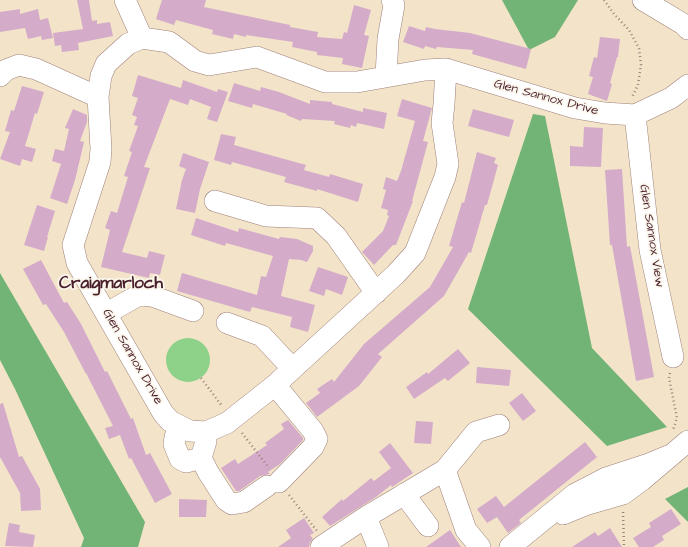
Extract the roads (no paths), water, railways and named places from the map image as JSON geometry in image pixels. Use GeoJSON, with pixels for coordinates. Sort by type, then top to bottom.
{"type":"FeatureCollection","features":[{"type":"Feature","properties":{"kind":"street"},"geometry":{"type":"LineString","coordinates":[[125,0],[142,38]]}},
{"type":"Feature","properties":{"kind":"street"},"geometry":{"type":"LineString","coordinates":[[386,76],[388,38],[394,5],[392,0]]}},
{"type":"Feature","properties":{"kind":"street"},"geometry":{"type":"LineString","coordinates":[[643,0],[683,24],[688,29]]}},
{"type":"Feature","properties":{"kind":"street","name":"Glen Sannox Drive"},"geometry":{"type":"LineString","coordinates":[[206,432],[190,431],[179,426],[170,421],[163,412],[77,263],[73,245],[100,162],[101,149],[98,97],[101,76],[106,64],[128,44],[142,38],[169,42],[195,61],[209,65],[257,57],[325,82],[357,82],[425,70],[446,69],[575,108],[605,113],[671,98],[688,85]]}},
{"type":"Feature","properties":{"kind":"street"},"geometry":{"type":"LineString","coordinates":[[0,76],[6,70],[19,65],[36,69],[98,97]]}},
{"type":"Feature","properties":{"kind":"street"},"geometry":{"type":"LineString","coordinates":[[275,385],[314,431],[317,439],[313,447],[273,484],[244,502],[232,504],[226,500],[201,458],[206,441],[206,432],[227,422],[275,385],[396,274],[415,253],[445,177],[448,164],[442,123],[446,69]]}},
{"type":"Feature","properties":{"kind":"street","name":"Glen Sannox View"},"geometry":{"type":"LineString","coordinates":[[633,107],[650,250],[673,357]]}},
{"type":"Feature","properties":{"kind":"street"},"geometry":{"type":"LineString","coordinates":[[216,201],[266,216],[317,218],[336,236],[376,292]]}},
{"type":"Feature","properties":{"kind":"street"},"geometry":{"type":"LineString","coordinates":[[107,313],[139,295],[152,296],[193,311]]}},
{"type":"Feature","properties":{"kind":"street"},"geometry":{"type":"LineString","coordinates":[[227,322],[262,336],[292,368]]}},
{"type":"Feature","properties":{"kind":"street"},"geometry":{"type":"LineString","coordinates":[[321,547],[366,517],[445,470],[476,432],[499,425]]}},
{"type":"Feature","properties":{"kind":"street"},"geometry":{"type":"LineString","coordinates":[[179,426],[174,444],[180,459],[186,462],[201,458]]}},
{"type":"Feature","properties":{"kind":"street"},"geometry":{"type":"LineString","coordinates":[[539,525],[586,505],[623,494],[642,480],[677,444]]}},
{"type":"Feature","properties":{"kind":"street"},"geometry":{"type":"LineString","coordinates":[[510,547],[539,525],[574,494],[606,478],[649,464],[677,444]]}},
{"type":"Feature","properties":{"kind":"street"},"geometry":{"type":"LineString","coordinates":[[445,470],[466,530],[480,547]]}},
{"type":"Feature","properties":{"kind":"street"},"geometry":{"type":"LineString","coordinates":[[404,494],[428,526]]}},
{"type":"Feature","properties":{"kind":"street"},"geometry":{"type":"LineString","coordinates":[[366,517],[378,547]]}},
{"type":"Feature","properties":{"kind":"district","name":"Craigmarloch"},"geometry":{"type":"Point","coordinates":[111,284]}}]}
